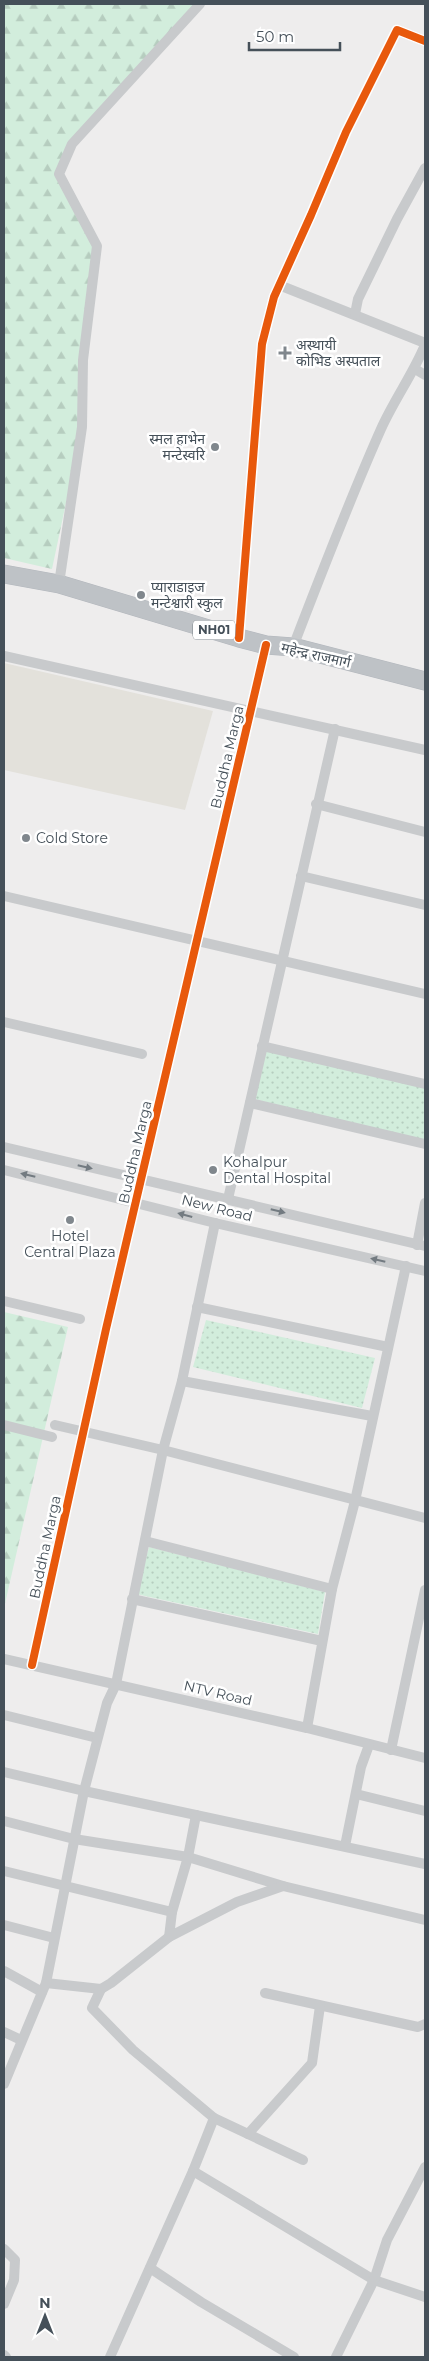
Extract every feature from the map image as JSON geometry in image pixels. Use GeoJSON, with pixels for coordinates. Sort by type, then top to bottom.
{"type":"FeatureCollection","features":[{"type":"Feature","properties":{"kind":"highway","name":"महेन्द्र राजमार्ग"},"geometry":{"type":"LineString","coordinates":[[4,574],[59,584],[266,645],[293,648],[425,681]]}},
{"type":"Feature","properties":{"kind":"street"},"geometry":{"type":"LineString","coordinates":[[59,584],[82,427],[83,360],[97,246],[59,174],[72,144],[200,4]]}},
{"type":"Feature","properties":{"kind":"street"},"geometry":{"type":"LineString","coordinates":[[239,638],[262,344],[274,297],[346,132],[398,30],[425,41]]}},
{"type":"Feature","properties":{"kind":"street"},"geometry":{"type":"LineString","coordinates":[[354,314],[358,299],[425,168]]}},
{"type":"Feature","properties":{"kind":"street"},"geometry":{"type":"LineString","coordinates":[[279,285],[425,344],[415,369],[382,426],[293,648]]}},
{"type":"Feature","properties":{"kind":"street"},"geometry":{"type":"LineString","coordinates":[[415,369],[425,375]]}},
{"type":"Feature","properties":{"kind":"street","name":"Buddha Marga"},"geometry":{"type":"LineString","coordinates":[[32,1665],[83,1431],[266,645]]}},
{"type":"Feature","properties":{"kind":"street"},"geometry":{"type":"LineString","coordinates":[[4,656],[425,750]]}},
{"type":"Feature","properties":{"kind":"street"},"geometry":{"type":"LineString","coordinates":[[228,1199],[316,804],[335,729]]}},
{"type":"Feature","properties":{"kind":"street"},"geometry":{"type":"LineString","coordinates":[[316,804],[425,832]]}},
{"type":"Feature","properties":{"kind":"street"},"geometry":{"type":"LineString","coordinates":[[300,876],[425,905]]}},
{"type":"Feature","properties":{"kind":"street"},"geometry":{"type":"LineString","coordinates":[[4,896],[425,994]]}},
{"type":"Feature","properties":{"kind":"street"},"geometry":{"type":"LineString","coordinates":[[4,1022],[142,1054]]}},
{"type":"Feature","properties":{"kind":"street"},"geometry":{"type":"LineString","coordinates":[[262,1046],[425,1084]]}},
{"type":"Feature","properties":{"kind":"street"},"geometry":{"type":"LineString","coordinates":[[250,1103],[425,1144]]}},
{"type":"Feature","properties":{"kind":"street","name":"New Road"},"geometry":{"type":"LineString","coordinates":[[4,1147],[421,1246]]}},
{"type":"Feature","properties":{"kind":"street","name":"New Road"},"geometry":{"type":"LineString","coordinates":[[4,1170],[215,1223],[425,1270]]}},
{"type":"Feature","properties":{"kind":"street"},"geometry":{"type":"LineString","coordinates":[[421,1246],[425,1203]]}},
{"type":"Feature","properties":{"kind":"street"},"geometry":{"type":"LineString","coordinates":[[4,2084],[44,1988],[84,1791],[107,1703],[116,1684],[163,1450],[182,1381],[215,1223]]}},
{"type":"Feature","properties":{"kind":"street"},"geometry":{"type":"LineString","coordinates":[[308,1728],[332,1589],[355,1501],[406,1266]]}},
{"type":"Feature","properties":{"kind":"street"},"geometry":{"type":"LineString","coordinates":[[4,1301],[80,1319]]}},
{"type":"Feature","properties":{"kind":"street"},"geometry":{"type":"LineString","coordinates":[[198,1307],[388,1347]]}},
{"type":"Feature","properties":{"kind":"street"},"geometry":{"type":"LineString","coordinates":[[182,1381],[372,1416]]}},
{"type":"Feature","properties":{"kind":"street"},"geometry":{"type":"LineString","coordinates":[[4,1425],[52,1437]]}},
{"type":"Feature","properties":{"kind":"street"},"geometry":{"type":"LineString","coordinates":[[55,1425],[163,1450],[425,1518]]}},
{"type":"Feature","properties":{"kind":"street"},"geometry":{"type":"LineString","coordinates":[[145,1541],[332,1589]]}},
{"type":"Feature","properties":{"kind":"street"},"geometry":{"type":"LineString","coordinates":[[391,1750],[425,1590]]}},
{"type":"Feature","properties":{"kind":"street"},"geometry":{"type":"LineString","coordinates":[[132,1599],[322,1640]]}},
{"type":"Feature","properties":{"kind":"street","name":"NTV Road"},"geometry":{"type":"LineString","coordinates":[[4,1659],[308,1728],[425,1758]]}},
{"type":"Feature","properties":{"kind":"street"},"geometry":{"type":"LineString","coordinates":[[4,1715],[97,1738]]}},
{"type":"Feature","properties":{"kind":"street"},"geometry":{"type":"LineString","coordinates":[[345,1846],[361,1767],[369,1745]]}},
{"type":"Feature","properties":{"kind":"street"},"geometry":{"type":"LineString","coordinates":[[4,1772],[425,1864]]}},
{"type":"Feature","properties":{"kind":"street"},"geometry":{"type":"LineString","coordinates":[[356,1794],[425,1811]]}},
{"type":"Feature","properties":{"kind":"street"},"geometry":{"type":"LineString","coordinates":[[169,1937],[172,1912],[188,1857],[196,1815]]}},
{"type":"Feature","properties":{"kind":"street"},"geometry":{"type":"LineString","coordinates":[[4,1822],[74,1839],[188,1857],[282,1886],[425,1920]]}},
{"type":"Feature","properties":{"kind":"street"},"geometry":{"type":"LineString","coordinates":[[4,1871],[172,1912]]}},
{"type":"Feature","properties":{"kind":"street"},"geometry":{"type":"LineString","coordinates":[[4,1971],[44,1988],[101,1989],[169,1937],[237,1902],[282,1886]]}},
{"type":"Feature","properties":{"kind":"street"},"geometry":{"type":"LineString","coordinates":[[4,1925],[54,1938]]}},
{"type":"Feature","properties":{"kind":"street"},"geometry":{"type":"LineString","coordinates":[[101,1989],[92,2008],[133,2050],[214,2118],[303,2160]]}},
{"type":"Feature","properties":{"kind":"street"},"geometry":{"type":"LineString","coordinates":[[265,1993],[418,2027],[425,2024]]}},
{"type":"Feature","properties":{"kind":"street"},"geometry":{"type":"LineString","coordinates":[[248,2134],[312,2063],[320,2006]]}},
{"type":"Feature","properties":{"kind":"street"},"geometry":{"type":"LineString","coordinates":[[4,2032],[21,2040]]}},
{"type":"Feature","properties":{"kind":"street"},"geometry":{"type":"LineString","coordinates":[[110,2357],[214,2118]]}},
{"type":"Feature","properties":{"kind":"street"},"geometry":{"type":"LineString","coordinates":[[336,2357],[374,2280],[387,2240],[425,2167]]}},
{"type":"Feature","properties":{"kind":"street"},"geometry":{"type":"LineString","coordinates":[[192,2172],[374,2280],[425,2297]]}},
{"type":"Feature","properties":{"kind":"street"},"geometry":{"type":"LineString","coordinates":[[4,2249],[15,2260],[14,2280],[4,2304]]}},
{"type":"Feature","properties":{"kind":"street"},"geometry":{"type":"LineString","coordinates":[[150,2268],[201,2302],[294,2357]]}},
{"type":"Feature","properties":{"kind":"shaded area"},"geometry":{"type":"Polygon","coordinates":[[[4,663],[213,711],[185,810],[4,770],[4,663]]]}},
{"type":"Feature","properties":{"kind":"green space"},"geometry":{"type":"Polygon","coordinates":[[[4,4],[200,4],[72,144],[59,174],[97,246],[82,427],[52,569],[4,558],[4,4]]]}},
{"type":"Feature","properties":{"kind":"green space"},"geometry":{"type":"Polygon","coordinates":[[[265,1049],[425,1087],[425,1141],[254,1099],[265,1049]]]}},
{"type":"Feature","properties":{"kind":"green space"},"geometry":{"type":"Polygon","coordinates":[[[4,1312],[68,1327],[4,1608],[4,1312]]]}},
{"type":"Feature","properties":{"kind":"green space"},"geometry":{"type":"Polygon","coordinates":[[[206,1320],[375,1358],[362,1408],[193,1367],[206,1320]]]}},
{"type":"Feature","properties":{"kind":"green space"},"geometry":{"type":"Polygon","coordinates":[[[149,1547],[325,1592],[318,1634],[136,1594],[149,1547]]]}},
{"type":"Feature","properties":{"kind":"cycle path"},"geometry":{"type":"LineString","coordinates":[[239,638],[262,344],[274,297],[346,132],[397,30],[425,41]]}},
{"type":"Feature","properties":{"kind":"cycle path"},"geometry":{"type":"LineString","coordinates":[[32,1665],[106,1329],[266,645]]}},
{"type":"Feature","properties":{"kind":"place","name":"अस्थायी कोभिड अस्पताल"},"geometry":{"type":"Point","coordinates":[285,353]}},
{"type":"Feature","properties":{"kind":"place","name":"स्मल हाभेन मन्टेस्वरि"},"geometry":{"type":"Point","coordinates":[215,447]}},
{"type":"Feature","properties":{"kind":"place","name":"प्याराडाइज मन्टेश्वारी स्कुल"},"geometry":{"type":"Point","coordinates":[141,595]}},
{"type":"Feature","properties":{"kind":"place","name":"Cold Store"},"geometry":{"type":"Point","coordinates":[26,838]}},
{"type":"Feature","properties":{"kind":"place","name":"Kohalpur Dental Hospital"},"geometry":{"type":"Point","coordinates":[213,1170]}},
{"type":"Feature","properties":{"kind":"place","name":"Hotel Central Plaza"},"geometry":{"type":"Point","coordinates":[70,1220]}}]}
